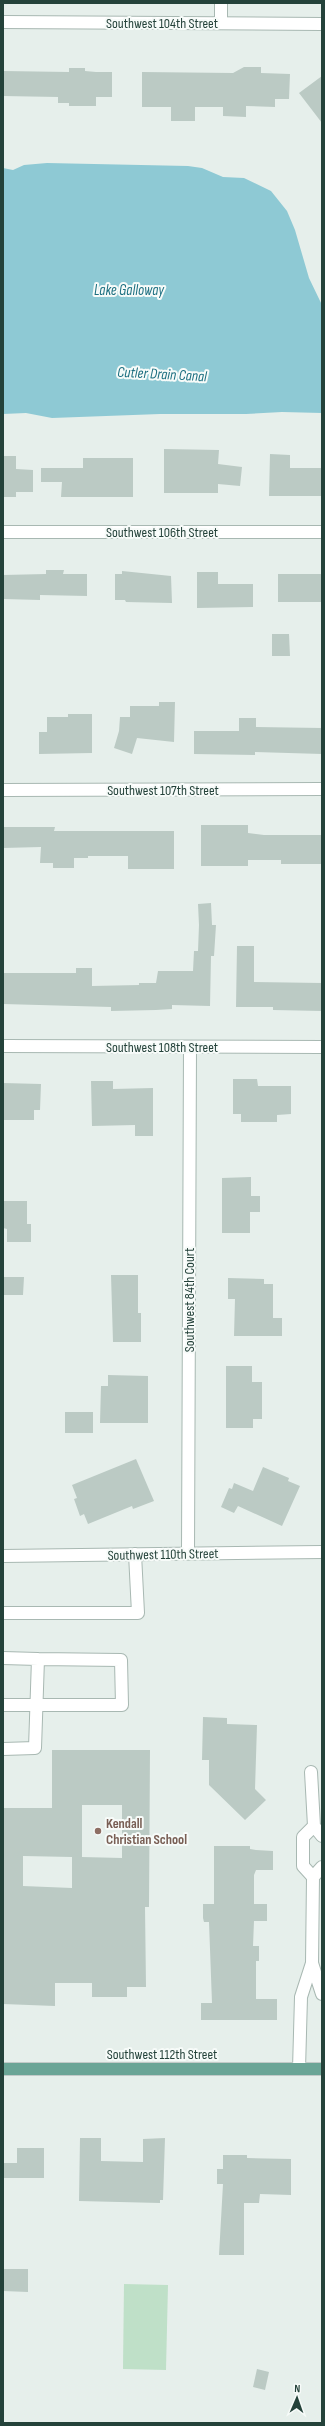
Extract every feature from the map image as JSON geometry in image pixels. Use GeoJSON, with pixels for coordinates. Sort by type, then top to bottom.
{"type":"FeatureCollection","features":[{"type":"Feature","properties":{"kind":"main road","name":"Southwest 112th Street"},"geometry":{"type":"LineString","coordinates":[[3,2069],[322,2069]]}},
{"type":"Feature","properties":{"kind":"street"},"geometry":{"type":"LineString","coordinates":[[221,3],[221,23]]}},
{"type":"Feature","properties":{"kind":"street","name":"Southwest 104th Street"},"geometry":{"type":"LineString","coordinates":[[3,22],[322,24]]}},
{"type":"Feature","properties":{"kind":"street","name":"Southwest 106th Street"},"geometry":{"type":"LineString","coordinates":[[3,532],[322,532]]}},
{"type":"Feature","properties":{"kind":"street","name":"Southwest 107th Street"},"geometry":{"type":"LineString","coordinates":[[3,790],[322,789]]}},
{"type":"Feature","properties":{"kind":"street","name":"Southwest 108th Street"},"geometry":{"type":"LineString","coordinates":[[3,1046],[322,1047]]}},
{"type":"Feature","properties":{"kind":"street","name":"Southwest 84th Court"},"geometry":{"type":"LineString","coordinates":[[188,1553],[190,1047]]}},
{"type":"Feature","properties":{"kind":"street","name":"Southwest 110th Street"},"geometry":{"type":"LineString","coordinates":[[3,1556],[322,1552]]}},
{"type":"Feature","properties":{"kind":"street"},"geometry":{"type":"LineString","coordinates":[[3,1614],[138,1613],[135,1554]]}},
{"type":"Feature","properties":{"kind":"street"},"geometry":{"type":"LineString","coordinates":[[3,1658],[121,1660],[122,1705],[3,1705]]}},
{"type":"Feature","properties":{"kind":"street"},"geometry":{"type":"LineString","coordinates":[[3,1749],[35,1748],[38,1658]]}},
{"type":"Feature","properties":{"kind":"street"},"geometry":{"type":"LineString","coordinates":[[311,1772],[314,1826],[322,1836]]}},
{"type":"Feature","properties":{"kind":"street"},"geometry":{"type":"LineString","coordinates":[[313,1877],[303,1866],[303,1837],[314,1826]]}},
{"type":"Feature","properties":{"kind":"street"},"geometry":{"type":"LineString","coordinates":[[299,2069],[301,1997],[312,1963],[313,1877],[322,1867]]}},
{"type":"Feature","properties":{"kind":"street"},"geometry":{"type":"LineString","coordinates":[[312,1963],[322,1994]]}},
{"type":"Feature","properties":{"kind":"green space"},"geometry":{"type":"Polygon","coordinates":[[[124,2284],[168,2285],[166,2370],[123,2369],[124,2284]]]}},
{"type":"Feature","properties":{"kind":"water","name":"Lake Galloway"},"geometry":{"type":"Polygon","coordinates":[[[47,163],[188,166],[202,168],[223,177],[244,178],[271,191],[287,211],[295,230],[309,278],[322,305],[322,413],[282,412],[246,414],[160,414],[52,418],[26,413],[3,414],[3,168],[13,170],[24,165],[47,163]]]}},
{"type":"Feature","properties":{"kind":"building"},"geometry":{"type":"Polygon","coordinates":[[[244,67],[261,67],[261,73],[290,74],[289,99],[275,99],[275,107],[246,106],[246,117],[223,116],[223,107],[195,107],[195,121],[171,121],[171,107],[142,107],[142,72],[233,73],[244,67]]]}},
{"type":"Feature","properties":{"kind":"building"},"geometry":{"type":"Polygon","coordinates":[[[69,68],[85,68],[85,71],[112,72],[112,97],[96,97],[96,106],[69,106],[69,103],[58,103],[58,97],[3,96],[3,71],[69,72],[69,68]]]}},
{"type":"Feature","properties":{"kind":"building"},"geometry":{"type":"Polygon","coordinates":[[[322,76],[322,123],[299,93],[322,76]]]}},
{"type":"Feature","properties":{"kind":"building"},"geometry":{"type":"Polygon","coordinates":[[[164,449],[219,450],[218,464],[242,467],[240,486],[218,484],[218,493],[164,493],[164,449]]]}},
{"type":"Feature","properties":{"kind":"building"},"geometry":{"type":"Polygon","coordinates":[[[270,454],[290,455],[290,468],[322,468],[322,496],[269,496],[270,454]]]}},
{"type":"Feature","properties":{"kind":"building"},"geometry":{"type":"Polygon","coordinates":[[[3,456],[16,456],[16,469],[33,470],[33,492],[16,492],[16,497],[3,497],[3,456]]]}},
{"type":"Feature","properties":{"kind":"building"},"geometry":{"type":"Polygon","coordinates":[[[83,458],[133,458],[133,497],[61,497],[62,482],[41,482],[41,468],[83,468],[83,458]]]}},
{"type":"Feature","properties":{"kind":"building"},"geometry":{"type":"Polygon","coordinates":[[[46,570],[64,570],[63,574],[87,574],[87,596],[40,595],[40,600],[3,599],[3,575],[46,574],[46,570]]]}},
{"type":"Feature","properties":{"kind":"building"},"geometry":{"type":"Polygon","coordinates":[[[122,571],[171,576],[172,603],[126,602],[125,600],[115,600],[115,574],[122,574],[122,571]]]}},
{"type":"Feature","properties":{"kind":"building"},"geometry":{"type":"Polygon","coordinates":[[[197,572],[218,572],[218,584],[253,584],[253,607],[197,608],[197,572]]]}},
{"type":"Feature","properties":{"kind":"building"},"geometry":{"type":"Polygon","coordinates":[[[278,574],[322,574],[322,602],[278,602],[278,574]]]}},
{"type":"Feature","properties":{"kind":"building"},"geometry":{"type":"Polygon","coordinates":[[[272,634],[289,634],[290,656],[272,656],[272,634]]]}},
{"type":"Feature","properties":{"kind":"building"},"geometry":{"type":"Polygon","coordinates":[[[159,702],[175,702],[174,742],[137,738],[132,754],[114,748],[119,731],[120,717],[130,717],[130,706],[159,706],[159,702]]]}},
{"type":"Feature","properties":{"kind":"building"},"geometry":{"type":"Polygon","coordinates":[[[68,714],[92,714],[92,753],[39,754],[39,732],[47,732],[47,717],[68,717],[68,714]]]}},
{"type":"Feature","properties":{"kind":"building"},"geometry":{"type":"Polygon","coordinates":[[[239,718],[256,718],[256,727],[322,728],[322,754],[255,752],[255,755],[194,754],[194,731],[239,731],[239,718]]]}},
{"type":"Feature","properties":{"kind":"building"},"geometry":{"type":"Polygon","coordinates":[[[201,825],[248,825],[248,833],[264,835],[322,835],[322,864],[281,864],[281,860],[248,860],[248,866],[201,866],[201,825]]]}},
{"type":"Feature","properties":{"kind":"building"},"geometry":{"type":"Polygon","coordinates":[[[3,827],[55,827],[54,831],[174,831],[174,869],[128,869],[128,856],[88,856],[88,858],[74,858],[74,868],[53,868],[53,863],[40,863],[41,847],[3,848],[3,827]]]}},
{"type":"Feature","properties":{"kind":"building"},"geometry":{"type":"Polygon","coordinates":[[[211,903],[212,925],[216,925],[214,956],[211,956],[210,1006],[172,1005],[172,1009],[111,1011],[111,1007],[3,1004],[3,973],[76,973],[76,968],[92,968],[92,986],[139,985],[139,983],[156,983],[158,971],[193,971],[194,951],[198,951],[198,904],[211,903]]]}},
{"type":"Feature","properties":{"kind":"building"},"geometry":{"type":"Polygon","coordinates":[[[237,946],[254,946],[254,982],[322,983],[322,1011],[273,1010],[273,1007],[236,1007],[237,946]]]}},
{"type":"Feature","properties":{"kind":"building"},"geometry":{"type":"Polygon","coordinates":[[[233,1079],[257,1079],[258,1086],[291,1086],[291,1114],[277,1115],[277,1122],[241,1122],[241,1114],[233,1114],[233,1079]]]}},
{"type":"Feature","properties":{"kind":"building"},"geometry":{"type":"Polygon","coordinates":[[[91,1081],[113,1081],[113,1089],[153,1088],[153,1136],[135,1136],[135,1125],[92,1126],[91,1081]]]}},
{"type":"Feature","properties":{"kind":"building"},"geometry":{"type":"Polygon","coordinates":[[[3,1083],[41,1084],[40,1110],[34,1110],[34,1120],[3,1120],[3,1083]]]}},
{"type":"Feature","properties":{"kind":"building"},"geometry":{"type":"Polygon","coordinates":[[[251,1177],[251,1196],[260,1196],[260,1212],[250,1212],[250,1233],[222,1233],[222,1178],[251,1177]]]}},
{"type":"Feature","properties":{"kind":"building"},"geometry":{"type":"Polygon","coordinates":[[[3,1201],[27,1201],[27,1224],[31,1224],[31,1242],[7,1242],[7,1229],[3,1228],[3,1201]]]}},
{"type":"Feature","properties":{"kind":"building"},"geometry":{"type":"Polygon","coordinates":[[[111,1275],[138,1275],[138,1313],[141,1313],[141,1342],[113,1342],[111,1275]]]}},
{"type":"Feature","properties":{"kind":"building"},"geometry":{"type":"Polygon","coordinates":[[[3,1277],[24,1277],[23,1295],[3,1295],[3,1277]]]}},
{"type":"Feature","properties":{"kind":"building"},"geometry":{"type":"Polygon","coordinates":[[[228,1278],[264,1279],[264,1284],[273,1284],[273,1318],[282,1318],[282,1336],[234,1336],[235,1299],[228,1299],[228,1278]]]}},
{"type":"Feature","properties":{"kind":"building"},"geometry":{"type":"Polygon","coordinates":[[[226,1366],[252,1366],[252,1382],[262,1382],[262,1419],[253,1419],[253,1428],[226,1428],[226,1366]]]}},
{"type":"Feature","properties":{"kind":"building"},"geometry":{"type":"Polygon","coordinates":[[[108,1375],[148,1376],[148,1423],[100,1423],[101,1386],[108,1386],[108,1375]]]}},
{"type":"Feature","properties":{"kind":"building"},"geometry":{"type":"Polygon","coordinates":[[[65,1412],[93,1412],[93,1433],[65,1433],[65,1412]]]}},
{"type":"Feature","properties":{"kind":"building"},"geometry":{"type":"Polygon","coordinates":[[[136,1459],[154,1501],[133,1509],[132,1506],[88,1524],[84,1514],[80,1516],[74,1499],[77,1498],[72,1485],[136,1459]]]}},
{"type":"Feature","properties":{"kind":"building"},"geometry":{"type":"Polygon","coordinates":[[[263,1467],[289,1478],[288,1481],[300,1486],[282,1526],[238,1506],[234,1513],[221,1507],[229,1488],[232,1489],[234,1483],[253,1491],[263,1467]]]}},
{"type":"Feature","properties":{"kind":"building"},"geometry":{"type":"Polygon","coordinates":[[[203,1717],[227,1718],[227,1724],[257,1725],[255,1789],[266,1800],[245,1820],[209,1785],[209,1760],[202,1760],[203,1717]]]}},
{"type":"Feature","properties":{"kind":"building"},"geometry":{"type":"Polygon","coordinates":[[[52,1750],[150,1750],[149,1907],[145,1907],[146,1987],[127,1987],[127,1997],[92,1997],[92,1983],[55,1983],[55,2006],[3,2004],[3,1808],[52,1808],[52,1750]],[[82,1805],[82,1857],[122,1858],[122,1805],[82,1805]],[[23,1856],[23,1886],[72,1888],[72,1857],[23,1856]]]}},
{"type":"Feature","properties":{"kind":"building"},"geometry":{"type":"Polygon","coordinates":[[[214,1846],[250,1846],[250,1849],[273,1851],[273,1870],[256,1870],[254,1875],[254,1904],[267,1904],[267,1921],[254,1921],[253,1946],[259,1946],[259,1961],[256,1961],[256,1999],[277,1999],[277,2020],[201,2020],[201,2003],[212,2003],[209,1922],[204,1922],[203,1904],[214,1904],[214,1846]]]}},
{"type":"Feature","properties":{"kind":"building"},"geometry":{"type":"Polygon","coordinates":[[[80,2138],[101,2138],[101,2161],[143,2162],[143,2139],[165,2138],[163,2200],[160,2200],[160,2203],[79,2201],[80,2138]]]}},
{"type":"Feature","properties":{"kind":"building"},"geometry":{"type":"Polygon","coordinates":[[[17,2148],[44,2148],[44,2178],[3,2178],[3,2163],[17,2163],[17,2148]]]}},
{"type":"Feature","properties":{"kind":"building"},"geometry":{"type":"Polygon","coordinates":[[[223,2155],[247,2155],[247,2158],[291,2159],[291,2195],[260,2194],[259,2203],[244,2203],[244,2255],[219,2255],[223,2184],[217,2184],[217,2169],[223,2169],[223,2155]]]}},
{"type":"Feature","properties":{"kind":"building"},"geometry":{"type":"Polygon","coordinates":[[[3,2269],[28,2269],[28,2292],[3,2291],[3,2269]]]}},
{"type":"Feature","properties":{"kind":"building"},"geometry":{"type":"Polygon","coordinates":[[[257,2369],[269,2372],[265,2390],[253,2387],[257,2369]]]}},
{"type":"Feature","properties":{"kind":"place","name":"Kendall Christian School"},"geometry":{"type":"Point","coordinates":[98,1831]}},
{"type":"Feature","properties":{"kind":"water label","name":"Cutler Drain Canal"},"geometry":{"type":"Point","coordinates":[162,374]}}]}
